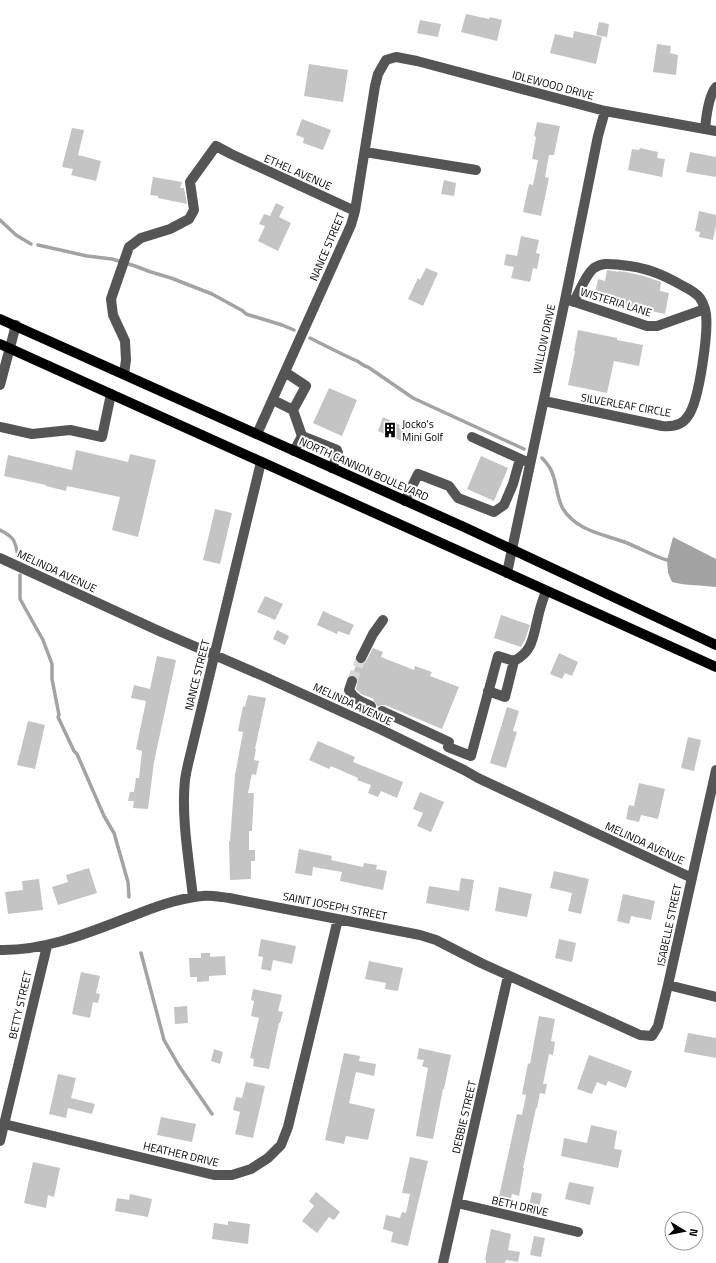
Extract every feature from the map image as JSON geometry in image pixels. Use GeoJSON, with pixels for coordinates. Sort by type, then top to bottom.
{"type":"FeatureCollection","features":[{"type":"Feature","properties":{"kind":"main road","name":"NORTH CANNON BOULEVARD"},"geometry":{"type":"LineString","coordinates":[[0,319],[464,527],[512,551],[716,645]]}},
{"type":"Feature","properties":{"kind":"main road"},"geometry":{"type":"LineString","coordinates":[[5,346],[716,667]]}},
{"type":"Feature","properties":{"kind":"street","name":"IDLEWOOD DRIVE"},"geometry":{"type":"LineString","coordinates":[[386,60],[396,57],[417,61],[606,111],[716,131]]}},
{"type":"Feature","properties":{"kind":"street","name":"NANCE STREET"},"geometry":{"type":"LineString","coordinates":[[257,434],[351,225],[355,211],[375,86],[378,74],[386,60]]}},
{"type":"Feature","properties":{"kind":"street"},"geometry":{"type":"LineString","coordinates":[[705,129],[713,90],[716,87]]}},
{"type":"Feature","properties":{"kind":"street","name":"WILLOW DRIVE"},"geometry":{"type":"LineString","coordinates":[[508,573],[544,401],[570,301],[598,136],[606,111]]}},
{"type":"Feature","properties":{"kind":"street","name":"ETHEL AVENUE"},"geometry":{"type":"LineString","coordinates":[[124,374],[126,360],[125,341],[113,315],[111,299],[129,247],[141,238],[170,229],[189,219],[194,210],[190,182],[216,146],[355,211]]}},
{"type":"Feature","properties":{"kind":"street"},"geometry":{"type":"LineString","coordinates":[[365,152],[476,170]]}},
{"type":"Feature","properties":{"kind":"street","name":"SILVERLEAF CIRCLE"},"geometry":{"type":"LineString","coordinates":[[544,401],[671,427],[682,423],[689,416],[695,398],[703,364],[707,328],[705,309],[700,298],[694,292],[664,275],[634,266],[605,263],[594,268],[588,274],[570,301]]}},
{"type":"Feature","properties":{"kind":"street","name":"WISTERIA LANE"},"geometry":{"type":"LineString","coordinates":[[570,301],[647,326],[657,326],[705,309]]}},
{"type":"Feature","properties":{"kind":"street"},"geometry":{"type":"LineString","coordinates":[[0,385],[5,346],[16,325]]}},
{"type":"Feature","properties":{"kind":"street"},"geometry":{"type":"LineString","coordinates":[[285,372],[306,386],[293,410]]}},
{"type":"Feature","properties":{"kind":"street"},"geometry":{"type":"LineString","coordinates":[[0,427],[32,434],[70,430],[102,437],[111,394]]}},
{"type":"Feature","properties":{"kind":"street"},"geometry":{"type":"LineString","coordinates":[[273,400],[293,410],[302,436],[294,451]]}},
{"type":"Feature","properties":{"kind":"street"},"geometry":{"type":"LineString","coordinates":[[302,436],[337,450],[338,453],[332,468]]}},
{"type":"Feature","properties":{"kind":"street"},"geometry":{"type":"LineString","coordinates":[[472,437],[531,464]]}},
{"type":"Feature","properties":{"kind":"street"},"geometry":{"type":"LineString","coordinates":[[405,501],[418,474],[450,486],[458,498],[494,512],[504,505],[513,484],[520,459]]}},
{"type":"Feature","properties":{"kind":"street","name":"NANCE STREET"},"geometry":{"type":"LineString","coordinates":[[193,897],[186,838],[184,803],[185,780],[261,462]]}},
{"type":"Feature","properties":{"kind":"street","name":"MELINDA AVENUE"},"geometry":{"type":"LineString","coordinates":[[0,558],[375,727],[485,782],[692,878]]}},
{"type":"Feature","properties":{"kind":"street"},"geometry":{"type":"LineString","coordinates":[[382,711],[471,756],[498,656],[514,661],[526,653],[533,642],[539,613],[546,591]]}},
{"type":"Feature","properties":{"kind":"street"},"geometry":{"type":"LineString","coordinates":[[362,658],[373,634],[382,620]]}},
{"type":"Feature","properties":{"kind":"street"},"geometry":{"type":"LineString","coordinates":[[488,691],[505,697],[514,661]]}},
{"type":"Feature","properties":{"kind":"street"},"geometry":{"type":"LineString","coordinates":[[352,681],[349,690],[352,694],[356,699],[371,706]]}},
{"type":"Feature","properties":{"kind":"street","name":"ISABELLE STREET"},"geometry":{"type":"LineString","coordinates":[[652,1036],[658,1026],[668,985],[716,770]]}},
{"type":"Feature","properties":{"kind":"street","name":"SAINT JOSEPH STREET"},"geometry":{"type":"LineString","coordinates":[[0,950],[32,949],[47,946],[171,901],[203,896],[229,898],[420,935],[436,940],[508,976],[640,1035],[652,1036]]}},
{"type":"Feature","properties":{"kind":"street","name":"HEATHER DRIVE"},"geometry":{"type":"LineString","coordinates":[[4,1124],[214,1175],[232,1175],[251,1168],[268,1158],[281,1145],[288,1127],[338,919]]}},
{"type":"Feature","properties":{"kind":"street","name":"BETTY STREET"},"geometry":{"type":"LineString","coordinates":[[0,1140],[47,946]]}},
{"type":"Feature","properties":{"kind":"street","name":"DEBBIE STREET"},"geometry":{"type":"LineString","coordinates":[[443,1263],[508,976]]}},
{"type":"Feature","properties":{"kind":"street"},"geometry":{"type":"LineString","coordinates":[[668,985],[716,997]]}},
{"type":"Feature","properties":{"kind":"street","name":"BETH DRIVE"},"geometry":{"type":"LineString","coordinates":[[457,1203],[578,1232]]}},
{"type":"Feature","properties":{"kind":"shaded area"},"geometry":{"type":"Polygon","coordinates":[[[673,537],[716,559],[716,587],[672,582],[668,573],[667,560],[673,537]]]}},
{"type":"Feature","properties":{"kind":"building"},"geometry":{"type":"Polygon","coordinates":[[[466,14],[502,20],[497,41],[461,32],[466,14]]]}},
{"type":"Feature","properties":{"kind":"building"},"geometry":{"type":"Polygon","coordinates":[[[420,20],[441,24],[438,37],[417,33],[420,20]]]}},
{"type":"Feature","properties":{"kind":"building"},"geometry":{"type":"Polygon","coordinates":[[[599,22],[609,24],[607,37],[596,35],[599,22]]]}},
{"type":"Feature","properties":{"kind":"building"},"geometry":{"type":"Polygon","coordinates":[[[574,31],[602,37],[596,64],[550,53],[555,34],[573,38],[574,31]]]}},
{"type":"Feature","properties":{"kind":"building"},"geometry":{"type":"Polygon","coordinates":[[[657,44],[671,46],[670,53],[678,55],[676,75],[653,72],[657,44]]]}},
{"type":"Feature","properties":{"kind":"building"},"geometry":{"type":"Polygon","coordinates":[[[309,64],[348,70],[343,102],[304,96],[309,64]]]}},
{"type":"Feature","properties":{"kind":"building"},"geometry":{"type":"Polygon","coordinates":[[[302,119],[331,130],[323,150],[303,143],[304,138],[296,135],[302,119]]]}},
{"type":"Feature","properties":{"kind":"building"},"geometry":{"type":"Polygon","coordinates":[[[537,122],[560,126],[554,155],[549,155],[545,177],[549,178],[541,216],[523,212],[529,184],[533,185],[538,160],[532,159],[537,122]]]}},
{"type":"Feature","properties":{"kind":"building"},"geometry":{"type":"Polygon","coordinates":[[[72,128],[84,130],[78,155],[101,161],[96,181],[71,175],[73,169],[62,167],[72,128]]]}},
{"type":"Feature","properties":{"kind":"building"},"geometry":{"type":"Polygon","coordinates":[[[640,148],[658,152],[657,158],[665,159],[662,177],[628,170],[632,149],[639,150],[640,148]]]}},
{"type":"Feature","properties":{"kind":"building"},"geometry":{"type":"Polygon","coordinates":[[[690,152],[716,157],[716,177],[686,172],[690,152]]]}},
{"type":"Feature","properties":{"kind":"building"},"geometry":{"type":"Polygon","coordinates":[[[153,177],[182,182],[180,188],[184,188],[187,204],[150,195],[153,177]]]}},
{"type":"Feature","properties":{"kind":"building"},"geometry":{"type":"Polygon","coordinates":[[[444,180],[456,183],[454,196],[441,194],[444,180]]]}},
{"type":"Feature","properties":{"kind":"building"},"geometry":{"type":"Polygon","coordinates":[[[276,203],[284,207],[279,217],[291,223],[278,251],[258,241],[265,226],[259,224],[264,214],[270,216],[276,203]]]}},
{"type":"Feature","properties":{"kind":"building"},"geometry":{"type":"Polygon","coordinates":[[[699,211],[716,215],[713,240],[699,237],[700,232],[695,231],[699,211]]]}},
{"type":"Feature","properties":{"kind":"building"},"geometry":{"type":"Polygon","coordinates":[[[521,236],[539,240],[536,253],[540,254],[537,269],[533,268],[530,282],[511,278],[514,267],[504,265],[506,254],[517,256],[521,236]]]}},
{"type":"Feature","properties":{"kind":"building"},"geometry":{"type":"Polygon","coordinates":[[[426,268],[438,273],[423,306],[408,299],[418,278],[420,280],[426,268]]]}},
{"type":"Feature","properties":{"kind":"building"},"geometry":{"type":"Polygon","coordinates":[[[607,270],[644,276],[661,282],[660,291],[669,293],[665,314],[594,299],[598,279],[605,281],[607,270]]]}},
{"type":"Feature","properties":{"kind":"building"},"geometry":{"type":"Polygon","coordinates":[[[578,330],[643,345],[639,366],[614,361],[607,393],[568,385],[578,330]]]}},
{"type":"Feature","properties":{"kind":"building"},"geometry":{"type":"Polygon","coordinates":[[[329,388],[357,400],[342,436],[313,423],[329,388]]]}},
{"type":"Feature","properties":{"kind":"building","name":"Jocko's Mini Golf"},"geometry":{"type":"Polygon","coordinates":[[[383,417],[400,425],[399,428],[413,434],[409,444],[378,431],[383,417]]]}},
{"type":"Feature","properties":{"kind":"building"},"geometry":{"type":"Polygon","coordinates":[[[76,450],[128,462],[130,454],[156,460],[138,537],[112,530],[120,497],[67,486],[66,491],[4,476],[8,455],[72,470],[76,450]]]}},
{"type":"Feature","properties":{"kind":"building"},"geometry":{"type":"Polygon","coordinates":[[[481,456],[508,468],[494,501],[467,489],[481,456]]]}},
{"type":"Feature","properties":{"kind":"building"},"geometry":{"type":"Polygon","coordinates":[[[215,509],[232,513],[220,564],[203,560],[215,509]]]}},
{"type":"Feature","properties":{"kind":"building"},"geometry":{"type":"Polygon","coordinates":[[[265,596],[283,604],[275,620],[257,612],[265,596]]]}},
{"type":"Feature","properties":{"kind":"building"},"geometry":{"type":"Polygon","coordinates":[[[323,611],[354,625],[349,635],[338,631],[337,634],[317,625],[323,611]]]}},
{"type":"Feature","properties":{"kind":"building"},"geometry":{"type":"Polygon","coordinates":[[[501,615],[530,625],[521,647],[494,638],[501,615]]]}},
{"type":"Feature","properties":{"kind":"building"},"geometry":{"type":"Polygon","coordinates":[[[277,630],[289,636],[285,645],[273,639],[277,630]]]}},
{"type":"Feature","properties":{"kind":"building"},"geometry":{"type":"Polygon","coordinates":[[[373,648],[383,652],[381,657],[414,670],[415,666],[432,672],[430,676],[459,687],[442,729],[385,705],[377,707],[373,700],[374,699],[361,694],[356,689],[358,679],[357,676],[352,675],[357,663],[365,663],[373,648]]]}},
{"type":"Feature","properties":{"kind":"building"},"geometry":{"type":"Polygon","coordinates":[[[559,653],[578,662],[572,676],[565,673],[562,679],[550,674],[559,653]]]}},
{"type":"Feature","properties":{"kind":"building"},"geometry":{"type":"Polygon","coordinates":[[[157,656],[176,660],[154,762],[148,809],[133,808],[134,801],[128,801],[130,792],[134,792],[136,778],[139,778],[142,751],[136,749],[146,701],[131,698],[134,685],[150,689],[157,656]]]}},
{"type":"Feature","properties":{"kind":"building"},"geometry":{"type":"Polygon","coordinates":[[[248,695],[266,698],[255,749],[254,760],[259,761],[256,775],[252,774],[248,793],[254,793],[252,831],[249,831],[249,850],[255,850],[255,861],[251,861],[251,879],[230,880],[229,841],[235,775],[243,732],[238,731],[243,706],[245,707],[248,695]]]}},
{"type":"Feature","properties":{"kind":"building"},"geometry":{"type":"Polygon","coordinates":[[[507,707],[519,711],[513,731],[517,732],[506,768],[490,763],[507,707]]]}},
{"type":"Feature","properties":{"kind":"building"},"geometry":{"type":"Polygon","coordinates":[[[28,721],[45,725],[35,769],[17,765],[28,721]]]}},
{"type":"Feature","properties":{"kind":"building"},"geometry":{"type":"Polygon","coordinates":[[[688,737],[701,740],[694,771],[681,768],[688,737]]]}},
{"type":"Feature","properties":{"kind":"building"},"geometry":{"type":"Polygon","coordinates":[[[318,741],[355,757],[353,762],[403,782],[397,798],[381,791],[378,797],[368,793],[371,785],[357,780],[358,778],[331,766],[329,769],[309,760],[318,741]]]}},
{"type":"Feature","properties":{"kind":"building"},"geometry":{"type":"Polygon","coordinates":[[[639,783],[665,789],[658,819],[641,815],[639,822],[626,819],[629,805],[634,806],[639,783]]]}},
{"type":"Feature","properties":{"kind":"building"},"geometry":{"type":"Polygon","coordinates":[[[420,792],[444,802],[431,832],[417,826],[423,813],[413,809],[420,792]]]}},
{"type":"Feature","properties":{"kind":"building"},"geometry":{"type":"Polygon","coordinates":[[[299,849],[332,856],[331,860],[363,867],[364,863],[377,865],[376,869],[387,871],[383,890],[340,881],[342,872],[313,867],[312,876],[295,873],[299,849]]]}},
{"type":"Feature","properties":{"kind":"building"},"geometry":{"type":"Polygon","coordinates":[[[89,868],[97,893],[58,905],[52,887],[68,882],[66,875],[89,868]]]}},
{"type":"Feature","properties":{"kind":"building"},"geometry":{"type":"Polygon","coordinates":[[[554,871],[589,879],[581,914],[568,911],[572,893],[550,888],[554,871]]]}},
{"type":"Feature","properties":{"kind":"building"},"geometry":{"type":"Polygon","coordinates":[[[461,878],[474,880],[469,911],[426,903],[429,886],[459,891],[461,878]]]}},
{"type":"Feature","properties":{"kind":"building"},"geometry":{"type":"Polygon","coordinates":[[[39,879],[43,910],[8,914],[5,892],[23,890],[22,881],[39,879]]]}},
{"type":"Feature","properties":{"kind":"building"},"geometry":{"type":"Polygon","coordinates":[[[499,887],[532,894],[527,917],[495,911],[499,887]]]}},
{"type":"Feature","properties":{"kind":"building"},"geometry":{"type":"Polygon","coordinates":[[[623,894],[655,901],[651,920],[631,916],[629,924],[617,921],[623,894]]]}},
{"type":"Feature","properties":{"kind":"building"},"geometry":{"type":"Polygon","coordinates":[[[261,939],[296,946],[292,964],[273,960],[271,971],[261,969],[263,957],[258,956],[261,939]]]}},
{"type":"Feature","properties":{"kind":"building"},"geometry":{"type":"Polygon","coordinates":[[[559,939],[576,943],[572,962],[555,958],[559,939]]]}},
{"type":"Feature","properties":{"kind":"building"},"geometry":{"type":"Polygon","coordinates":[[[201,953],[210,953],[210,957],[225,956],[226,975],[209,976],[209,981],[197,982],[197,977],[190,977],[189,958],[201,958],[201,953]]]}},
{"type":"Feature","properties":{"kind":"building"},"geometry":{"type":"Polygon","coordinates":[[[369,961],[403,968],[398,991],[385,989],[386,983],[365,979],[369,961]]]}},
{"type":"Feature","properties":{"kind":"building"},"geometry":{"type":"Polygon","coordinates":[[[81,972],[100,976],[96,993],[100,994],[98,1003],[93,1002],[90,1018],[72,1014],[81,972]]]}},
{"type":"Feature","properties":{"kind":"building"},"geometry":{"type":"Polygon","coordinates":[[[253,989],[282,995],[278,1011],[283,1012],[279,1023],[269,1069],[253,1066],[254,1059],[250,1058],[259,1018],[251,1016],[254,1001],[251,1000],[253,989]]]}},
{"type":"Feature","properties":{"kind":"building"},"geometry":{"type":"Polygon","coordinates":[[[187,1006],[188,1023],[175,1024],[174,1007],[187,1006]]]}},
{"type":"Feature","properties":{"kind":"building"},"geometry":{"type":"Polygon","coordinates":[[[539,1016],[555,1019],[551,1041],[555,1042],[553,1055],[549,1054],[543,1084],[547,1084],[545,1094],[540,1093],[536,1108],[523,1168],[519,1196],[512,1194],[510,1203],[498,1201],[517,1114],[522,1115],[526,1095],[522,1094],[528,1063],[530,1064],[539,1016]]]}},
{"type":"Feature","properties":{"kind":"building"},"geometry":{"type":"Polygon","coordinates":[[[688,1033],[716,1038],[716,1058],[684,1052],[688,1033]]]}},
{"type":"Feature","properties":{"kind":"building"},"geometry":{"type":"Polygon","coordinates":[[[419,1048],[451,1055],[433,1139],[416,1136],[428,1068],[422,1066],[424,1060],[417,1059],[419,1048]]]}},
{"type":"Feature","properties":{"kind":"building"},"geometry":{"type":"Polygon","coordinates":[[[214,1049],[223,1052],[220,1064],[211,1061],[214,1049]]]}},
{"type":"Feature","properties":{"kind":"building"},"geometry":{"type":"Polygon","coordinates":[[[344,1053],[360,1056],[359,1061],[376,1064],[374,1076],[356,1072],[349,1103],[375,1109],[368,1140],[346,1136],[344,1144],[325,1140],[344,1053]]]}},
{"type":"Feature","properties":{"kind":"building"},"geometry":{"type":"Polygon","coordinates":[[[589,1055],[632,1071],[626,1088],[608,1081],[606,1086],[597,1082],[592,1094],[577,1089],[589,1055]]]}},
{"type":"Feature","properties":{"kind":"building"},"geometry":{"type":"Polygon","coordinates":[[[58,1074],[76,1078],[71,1098],[95,1104],[92,1114],[68,1108],[66,1118],[49,1114],[58,1074]]]}},
{"type":"Feature","properties":{"kind":"building"},"geometry":{"type":"Polygon","coordinates":[[[246,1082],[265,1086],[253,1138],[235,1134],[240,1112],[233,1110],[236,1097],[242,1098],[246,1082]]]}},
{"type":"Feature","properties":{"kind":"building"},"geometry":{"type":"Polygon","coordinates":[[[161,1117],[196,1124],[192,1142],[157,1135],[161,1117]]]}},
{"type":"Feature","properties":{"kind":"building"},"geometry":{"type":"Polygon","coordinates":[[[591,1125],[617,1131],[614,1149],[622,1150],[618,1168],[561,1156],[564,1138],[587,1143],[591,1125]]]}},
{"type":"Feature","properties":{"kind":"building"},"geometry":{"type":"Polygon","coordinates":[[[410,1157],[428,1161],[408,1246],[391,1242],[393,1232],[383,1229],[386,1215],[400,1218],[402,1212],[406,1213],[410,1194],[402,1193],[410,1157]]]}},
{"type":"Feature","properties":{"kind":"building"},"geometry":{"type":"Polygon","coordinates":[[[33,1162],[60,1168],[54,1197],[48,1195],[46,1208],[24,1203],[33,1162]]]}},
{"type":"Feature","properties":{"kind":"building"},"geometry":{"type":"Polygon","coordinates":[[[569,1182],[594,1187],[590,1205],[565,1199],[569,1182]]]}},
{"type":"Feature","properties":{"kind":"building"},"geometry":{"type":"Polygon","coordinates":[[[316,1192],[340,1212],[334,1220],[329,1217],[317,1233],[302,1221],[314,1206],[309,1201],[316,1192]]]}},
{"type":"Feature","properties":{"kind":"building"},"geometry":{"type":"Polygon","coordinates":[[[532,1192],[542,1194],[539,1208],[529,1206],[532,1192]]]}},
{"type":"Feature","properties":{"kind":"building"},"geometry":{"type":"Polygon","coordinates":[[[130,1194],[152,1199],[148,1217],[115,1211],[117,1198],[129,1200],[130,1194]]]}},
{"type":"Feature","properties":{"kind":"building"},"geometry":{"type":"Polygon","coordinates":[[[228,1221],[250,1224],[248,1244],[212,1239],[214,1223],[228,1225],[228,1221]]]}},
{"type":"Feature","properties":{"kind":"building"},"geometry":{"type":"Polygon","coordinates":[[[491,1229],[511,1234],[508,1250],[520,1252],[518,1262],[506,1260],[505,1263],[486,1263],[485,1260],[491,1229]]]}},
{"type":"Feature","properties":{"kind":"building"},"geometry":{"type":"Polygon","coordinates":[[[534,1236],[545,1238],[541,1257],[530,1255],[534,1236]]]}},
{"type":"Feature","properties":{"kind":"waterway"},"geometry":{"type":"LineString","coordinates":[[0,220],[16,235],[31,244]]}},
{"type":"Feature","properties":{"kind":"waterway"},"geometry":{"type":"LineString","coordinates":[[38,245],[87,256],[112,259],[135,266],[212,294],[246,314],[294,330]]}},
{"type":"Feature","properties":{"kind":"waterway"},"geometry":{"type":"LineString","coordinates":[[310,338],[368,367],[413,398],[524,449]]}},
{"type":"Feature","properties":{"kind":"waterway"},"geometry":{"type":"LineString","coordinates":[[542,458],[552,473],[563,509],[576,523],[592,531],[627,543],[670,561]]}},
{"type":"Feature","properties":{"kind":"waterway"},"geometry":{"type":"LineString","coordinates":[[0,530],[11,537],[16,546],[18,556]]}},
{"type":"Feature","properties":{"kind":"waterway"},"geometry":{"type":"LineString","coordinates":[[20,575],[20,599],[43,640],[52,664],[52,679],[59,715],[58,717],[74,751],[77,754],[104,816],[114,833],[128,882],[129,897]]}},
{"type":"Feature","properties":{"kind":"waterway"},"geometry":{"type":"LineString","coordinates":[[141,953],[164,1040],[179,1066],[212,1114]]}},
{"type":"Feature","properties":{"kind":"tunnel"},"geometry":{"type":"LineString","coordinates":[[352,681],[361,658]]}},
{"type":"Feature","properties":{"kind":"place","name":"Jocko's Mini Golf"},"geometry":{"type":"Point","coordinates":[390,430]}}]}
